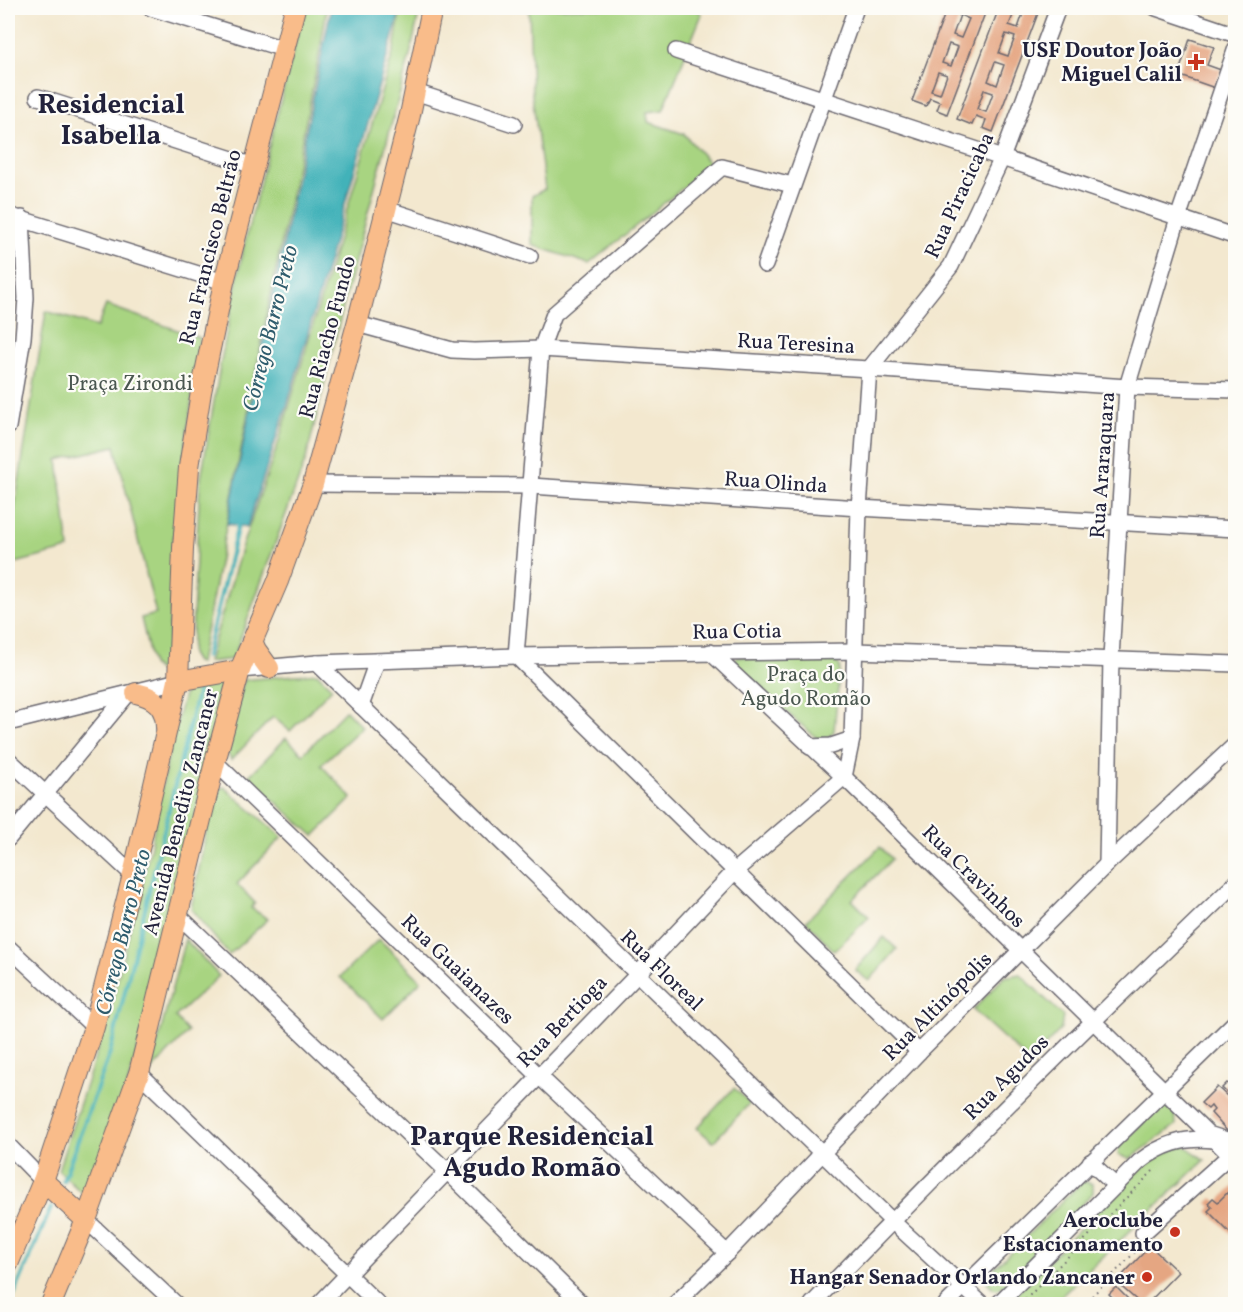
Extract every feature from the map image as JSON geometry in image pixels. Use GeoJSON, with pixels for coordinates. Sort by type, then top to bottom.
{"type":"FeatureCollection","features":[{"type":"Feature","properties":{"kind":"main road","name":"Rua Francisco Beltrão"},"geometry":{"type":"LineString","coordinates":[[178,681],[183,548],[189,467],[205,370],[224,282],[295,8]]}},
{"type":"Feature","properties":{"kind":"main road","name":"Rua Riacho Fundo"},"geometry":{"type":"LineString","coordinates":[[240,670],[278,581],[313,484],[357,324],[415,92],[432,8]]}},
{"type":"Feature","properties":{"kind":"main road"},"geometry":{"type":"LineString","coordinates":[[252,641],[269,668]]}},
{"type":"Feature","properties":{"kind":"main road"},"geometry":{"type":"LineString","coordinates":[[178,681],[240,670]]}},
{"type":"Feature","properties":{"kind":"main road","name":"Avenida Benedito Zancaner"},"geometry":{"type":"LineString","coordinates":[[51,1305],[86,1220],[140,1073],[215,762],[240,670]]}},
{"type":"Feature","properties":{"kind":"main road","name":"Avenida Benedito Zancaner"},"geometry":{"type":"LineString","coordinates":[[8,1264],[43,1180],[94,1027],[133,875],[178,681]]}},
{"type":"Feature","properties":{"kind":"main road"},"geometry":{"type":"LineString","coordinates":[[132,694],[146,695],[155,700],[166,717],[166,728]]}},
{"type":"Feature","properties":{"kind":"main road"},"geometry":{"type":"LineString","coordinates":[[43,1180],[86,1220]]}},
{"type":"Feature","properties":{"kind":"street"},"geometry":{"type":"LineString","coordinates":[[151,8],[284,49]]}},
{"type":"Feature","properties":{"kind":"street"},"geometry":{"type":"LineString","coordinates":[[765,265],[856,8]]}},
{"type":"Feature","properties":{"kind":"street","name":"Rua Piracicaba"},"geometry":{"type":"LineString","coordinates":[[869,369],[951,266],[1002,158],[1058,8]]}},
{"type":"Feature","properties":{"kind":"street"},"geometry":{"type":"LineString","coordinates":[[1156,8],[1236,35]]}},
{"type":"Feature","properties":{"kind":"street","name":"Rua Araraquara"},"geometry":{"type":"LineString","coordinates":[[1107,864],[1111,658],[1127,387],[1178,218],[1229,92],[1236,48]]}},
{"type":"Feature","properties":{"kind":"street"},"geometry":{"type":"LineString","coordinates":[[676,51],[1236,237]]}},
{"type":"Feature","properties":{"kind":"street"},"geometry":{"type":"LineString","coordinates":[[415,92],[514,124]]}},
{"type":"Feature","properties":{"kind":"street"},"geometry":{"type":"LineString","coordinates":[[38,97],[254,166]]}},
{"type":"Feature","properties":{"kind":"street"},"geometry":{"type":"LineString","coordinates":[[792,185],[722,167],[554,314],[541,349],[516,656],[919,1052]]}},
{"type":"Feature","properties":{"kind":"street"},"geometry":{"type":"LineString","coordinates":[[386,208],[530,256]]}},
{"type":"Feature","properties":{"kind":"street"},"geometry":{"type":"LineString","coordinates":[[8,427],[23,338],[26,298],[15,217],[224,282]]}},
{"type":"Feature","properties":{"kind":"street","name":"Rua Teresina"},"geometry":{"type":"LineString","coordinates":[[357,324],[452,350],[541,349],[1127,387],[1236,390]]}},
{"type":"Feature","properties":{"kind":"street"},"geometry":{"type":"LineString","coordinates":[[844,777],[852,739],[859,508],[869,369]]}},
{"type":"Feature","properties":{"kind":"street","name":"Rua Olinda"},"geometry":{"type":"LineString","coordinates":[[313,484],[531,486],[1120,524],[1236,529]]}},
{"type":"Feature","properties":{"kind":"street","name":"Rua Cotia"},"geometry":{"type":"LineString","coordinates":[[240,670],[317,663],[516,656],[855,651],[1236,664]]}},
{"type":"Feature","properties":{"kind":"street","name":"Rua Cravinhos"},"geometry":{"type":"LineString","coordinates":[[710,652],[844,777],[1020,952],[1164,1090],[1209,1137],[1234,1153]]}},
{"type":"Feature","properties":{"kind":"street"},"geometry":{"type":"LineString","coordinates":[[361,706],[377,661]]}},
{"type":"Feature","properties":{"kind":"street","name":"Rua Floreal"},"geometry":{"type":"LineString","coordinates":[[317,663],[822,1154],[982,1305]]}},
{"type":"Feature","properties":{"kind":"street"},"geometry":{"type":"LineString","coordinates":[[8,719],[132,694],[178,681]]}},
{"type":"Feature","properties":{"kind":"street"},"geometry":{"type":"LineString","coordinates":[[8,839],[132,694]]}},
{"type":"Feature","properties":{"kind":"street"},"geometry":{"type":"LineString","coordinates":[[810,747],[831,746],[852,739]]}},
{"type":"Feature","properties":{"kind":"street","name":"Rua Altinópolis"},"geometry":{"type":"LineString","coordinates":[[675,1305],[919,1052],[1107,864],[1236,744]]}},
{"type":"Feature","properties":{"kind":"street"},"geometry":{"type":"LineString","coordinates":[[8,759],[133,875]]}},
{"type":"Feature","properties":{"kind":"street","name":"Rua Guaianazes"},"geometry":{"type":"LineString","coordinates":[[215,762],[538,1076],[727,1253]]}},
{"type":"Feature","properties":{"kind":"street","name":"Rua Bertioga"},"geometry":{"type":"LineString","coordinates":[[320,1305],[735,871],[844,777]]}},
{"type":"Feature","properties":{"kind":"street","name":"Rua Agudos"},"geometry":{"type":"LineString","coordinates":[[812,1305],[892,1221],[1092,1021],[1236,883]]}},
{"type":"Feature","properties":{"kind":"street"},"geometry":{"type":"LineString","coordinates":[[178,916],[448,1172],[582,1305]]}},
{"type":"Feature","properties":{"kind":"street"},"geometry":{"type":"LineString","coordinates":[[8,947],[94,1027]]}},
{"type":"Feature","properties":{"kind":"street"},"geometry":{"type":"LineString","coordinates":[[946,1305],[1236,1021]]}},
{"type":"Feature","properties":{"kind":"street"},"geometry":{"type":"LineString","coordinates":[[140,1073],[378,1305]]}},
{"type":"Feature","properties":{"kind":"street"},"geometry":{"type":"LineString","coordinates":[[998,1305],[1139,1162],[1164,1146],[1182,1128],[1186,1112]]}},
{"type":"Feature","properties":{"kind":"street"},"geometry":{"type":"LineString","coordinates":[[1164,1146],[1209,1137]]}},
{"type":"Feature","properties":{"kind":"street"},"geometry":{"type":"LineString","coordinates":[[8,1145],[43,1180]]}},
{"type":"Feature","properties":{"kind":"street"},"geometry":{"type":"LineString","coordinates":[[1145,1231],[1234,1153]]}},
{"type":"Feature","properties":{"kind":"street"},"geometry":{"type":"LineString","coordinates":[[1090,1162],[1116,1186]]}},
{"type":"Feature","properties":{"kind":"street"},"geometry":{"type":"LineString","coordinates":[[86,1220],[176,1305]]}},
{"type":"Feature","properties":{"kind":"path"},"geometry":{"type":"LineString","coordinates":[[1022,1305],[1156,1168]]}},
{"type":"Feature","properties":{"kind":"path"},"geometry":{"type":"LineString","coordinates":[[1095,1305],[1089,1299],[1153,1236],[1145,1231]]}},
{"type":"Feature","properties":{"kind":"green space"},"geometry":{"type":"Polygon","coordinates":[[[304,8],[327,8],[200,663],[196,662],[191,654],[200,484],[243,250],[304,8]]]}},
{"type":"Feature","properties":{"kind":"green space"},"geometry":{"type":"Polygon","coordinates":[[[401,8],[420,8],[410,55],[348,287],[306,459],[233,659],[208,662],[242,546],[278,444],[394,49],[401,8]]]}},
{"type":"Feature","properties":{"kind":"green space"},"geometry":{"type":"Polygon","coordinates":[[[529,8],[694,8],[702,14],[663,110],[647,112],[648,122],[684,134],[711,165],[589,264],[532,245],[532,196],[545,189],[532,95],[529,8]]]}},
{"type":"Feature","properties":{"kind":"green space","name":"Praça Zirondi"},"geometry":{"type":"Polygon","coordinates":[[[106,305],[200,338],[173,540],[168,660],[161,673],[152,665],[141,618],[156,614],[115,446],[58,460],[69,549],[8,565],[8,550],[46,311],[97,327],[106,305]]]}},
{"type":"Feature","properties":{"kind":"green space","name":"Praça do Agudo Romão"},"geometry":{"type":"Polygon","coordinates":[[[829,655],[840,666],[834,731],[829,737],[822,739],[817,738],[734,668],[733,661],[738,657],[829,655]]]}},
{"type":"Feature","properties":{"kind":"green space"},"geometry":{"type":"Polygon","coordinates":[[[317,673],[332,688],[290,731],[273,717],[231,760],[226,750],[244,680],[317,673]]]}},
{"type":"Feature","properties":{"kind":"green space"},"geometry":{"type":"Polygon","coordinates":[[[220,683],[223,688],[172,926],[124,1098],[90,1192],[84,1195],[58,1170],[107,1021],[150,850],[171,741],[184,695],[192,685],[220,683]]]}},
{"type":"Feature","properties":{"kind":"green space"},"geometry":{"type":"Polygon","coordinates":[[[346,710],[362,727],[321,765],[352,798],[314,836],[248,777],[286,738],[303,754],[346,710]]]}},
{"type":"Feature","properties":{"kind":"green space"},"geometry":{"type":"Polygon","coordinates":[[[224,787],[282,837],[237,884],[255,903],[251,908],[268,919],[229,955],[191,909],[214,792],[224,787]]]}},
{"type":"Feature","properties":{"kind":"green space"},"geometry":{"type":"Polygon","coordinates":[[[880,847],[892,859],[852,900],[869,917],[834,951],[806,921],[880,847]]]}},
{"type":"Feature","properties":{"kind":"green space"},"geometry":{"type":"Polygon","coordinates":[[[884,937],[897,949],[869,981],[855,970],[884,937]]]}},
{"type":"Feature","properties":{"kind":"green space"},"geometry":{"type":"Polygon","coordinates":[[[185,939],[219,976],[175,1017],[188,1032],[150,1072],[185,939]]]}},
{"type":"Feature","properties":{"kind":"green space"},"geometry":{"type":"Polygon","coordinates":[[[379,939],[421,981],[383,1019],[340,977],[379,939]]]}},
{"type":"Feature","properties":{"kind":"green space"},"geometry":{"type":"Polygon","coordinates":[[[1020,974],[1063,1016],[1061,1029],[1030,1062],[973,1010],[1004,977],[1020,974]]]}},
{"type":"Feature","properties":{"kind":"green space"},"geometry":{"type":"Polygon","coordinates":[[[734,1088],[750,1103],[713,1142],[697,1128],[734,1088]]]}},
{"type":"Feature","properties":{"kind":"green space"},"geometry":{"type":"Polygon","coordinates":[[[1163,1106],[1175,1113],[1176,1125],[1130,1159],[1118,1155],[1119,1146],[1159,1107],[1163,1106]]]}},
{"type":"Feature","properties":{"kind":"green space"},"geometry":{"type":"Polygon","coordinates":[[[1184,1145],[1205,1160],[1053,1304],[1006,1304],[1148,1159],[1184,1145]]]}},
{"type":"Feature","properties":{"kind":"green space"},"geometry":{"type":"Polygon","coordinates":[[[1083,1181],[1093,1184],[1093,1193],[1005,1286],[993,1288],[987,1282],[989,1273],[1083,1181]]]}},
{"type":"Feature","properties":{"kind":"water"},"geometry":{"type":"Polygon","coordinates":[[[331,8],[400,8],[400,12],[287,406],[247,527],[227,524],[331,8]]]}},
{"type":"Feature","properties":{"kind":"building"},"geometry":{"type":"Polygon","coordinates":[[[947,8],[972,10],[972,8],[987,8],[947,114],[937,110],[940,102],[930,98],[926,106],[912,101],[947,8]],[[960,15],[953,35],[961,38],[969,19],[960,15]],[[949,44],[942,63],[951,66],[958,47],[949,44]],[[938,72],[931,91],[940,94],[947,75],[938,72]]]}},
{"type":"Feature","properties":{"kind":"building"},"geometry":{"type":"Polygon","coordinates":[[[999,8],[1016,8],[1009,25],[1018,28],[1025,8],[1040,8],[993,132],[983,128],[986,120],[976,116],[972,125],[957,119],[999,8]],[[1006,34],[999,53],[1008,56],[1015,37],[1006,34]],[[995,62],[988,81],[997,85],[1004,65],[995,62]],[[984,90],[977,109],[986,112],[993,93],[984,90]]]}},
{"type":"Feature","properties":{"kind":"building","name":"USF Doutor João Miguel Calil"},"geometry":{"type":"Polygon","coordinates":[[[1190,39],[1214,47],[1207,65],[1221,70],[1215,88],[1178,75],[1190,39]]]}},
{"type":"Feature","properties":{"kind":"building"},"geometry":{"type":"Polygon","coordinates":[[[1236,1070],[1236,1102],[1222,1088],[1234,1081],[1232,1073],[1236,1070]]]}},
{"type":"Feature","properties":{"kind":"building"},"geometry":{"type":"Polygon","coordinates":[[[1217,1087],[1236,1104],[1236,1124],[1228,1132],[1211,1113],[1214,1110],[1211,1106],[1208,1109],[1201,1103],[1217,1087]]]}},
{"type":"Feature","properties":{"kind":"building"},"geometry":{"type":"Polygon","coordinates":[[[1236,1184],[1236,1239],[1208,1211],[1212,1207],[1208,1203],[1213,1198],[1218,1202],[1236,1184]]]}},
{"type":"Feature","properties":{"kind":"building","name":"Hangar Senador Orlando Zancaner"},"geometry":{"type":"Polygon","coordinates":[[[1150,1246],[1178,1272],[1147,1304],[1141,1304],[1116,1282],[1150,1246]]]}},
{"type":"Feature","properties":{"kind":"building"},"geometry":{"type":"Polygon","coordinates":[[[1116,1287],[1133,1304],[1114,1304],[1117,1302],[1109,1294],[1116,1287]]]}},
{"type":"Feature","properties":{"kind":"waterway","name":"Córrego Barro Preto"},"geometry":{"type":"LineString","coordinates":[[206,657],[239,521]]}},
{"type":"Feature","properties":{"kind":"waterway","name":"Córrego Barro Preto"},"geometry":{"type":"LineString","coordinates":[[63,1181],[110,1053],[199,686]]}},
{"type":"Feature","properties":{"kind":"waterway","name":"Córrego Barro Preto"},"geometry":{"type":"LineString","coordinates":[[10,1304],[51,1208]]}},
{"type":"Feature","properties":{"kind":"place","name":"USF Doutor João Miguel Calil"},"geometry":{"type":"Point","coordinates":[1196,62]}},
{"type":"Feature","properties":{"kind":"place","name":"Aeroclube Estacionamento"},"geometry":{"type":"Point","coordinates":[1175,1232]}},
{"type":"Feature","properties":{"kind":"place","name":"Hangar Senador Orlando Zancaner"},"geometry":{"type":"Point","coordinates":[1147,1277]}},
{"type":"Feature","properties":{"kind":"district","name":"Residencial Isabella"},"geometry":{"type":"Point","coordinates":[111,120]}},
{"type":"Feature","properties":{"kind":"district","name":"Parque Residencial Agudo Romão"},"geometry":{"type":"Point","coordinates":[532,1152]}}]}
